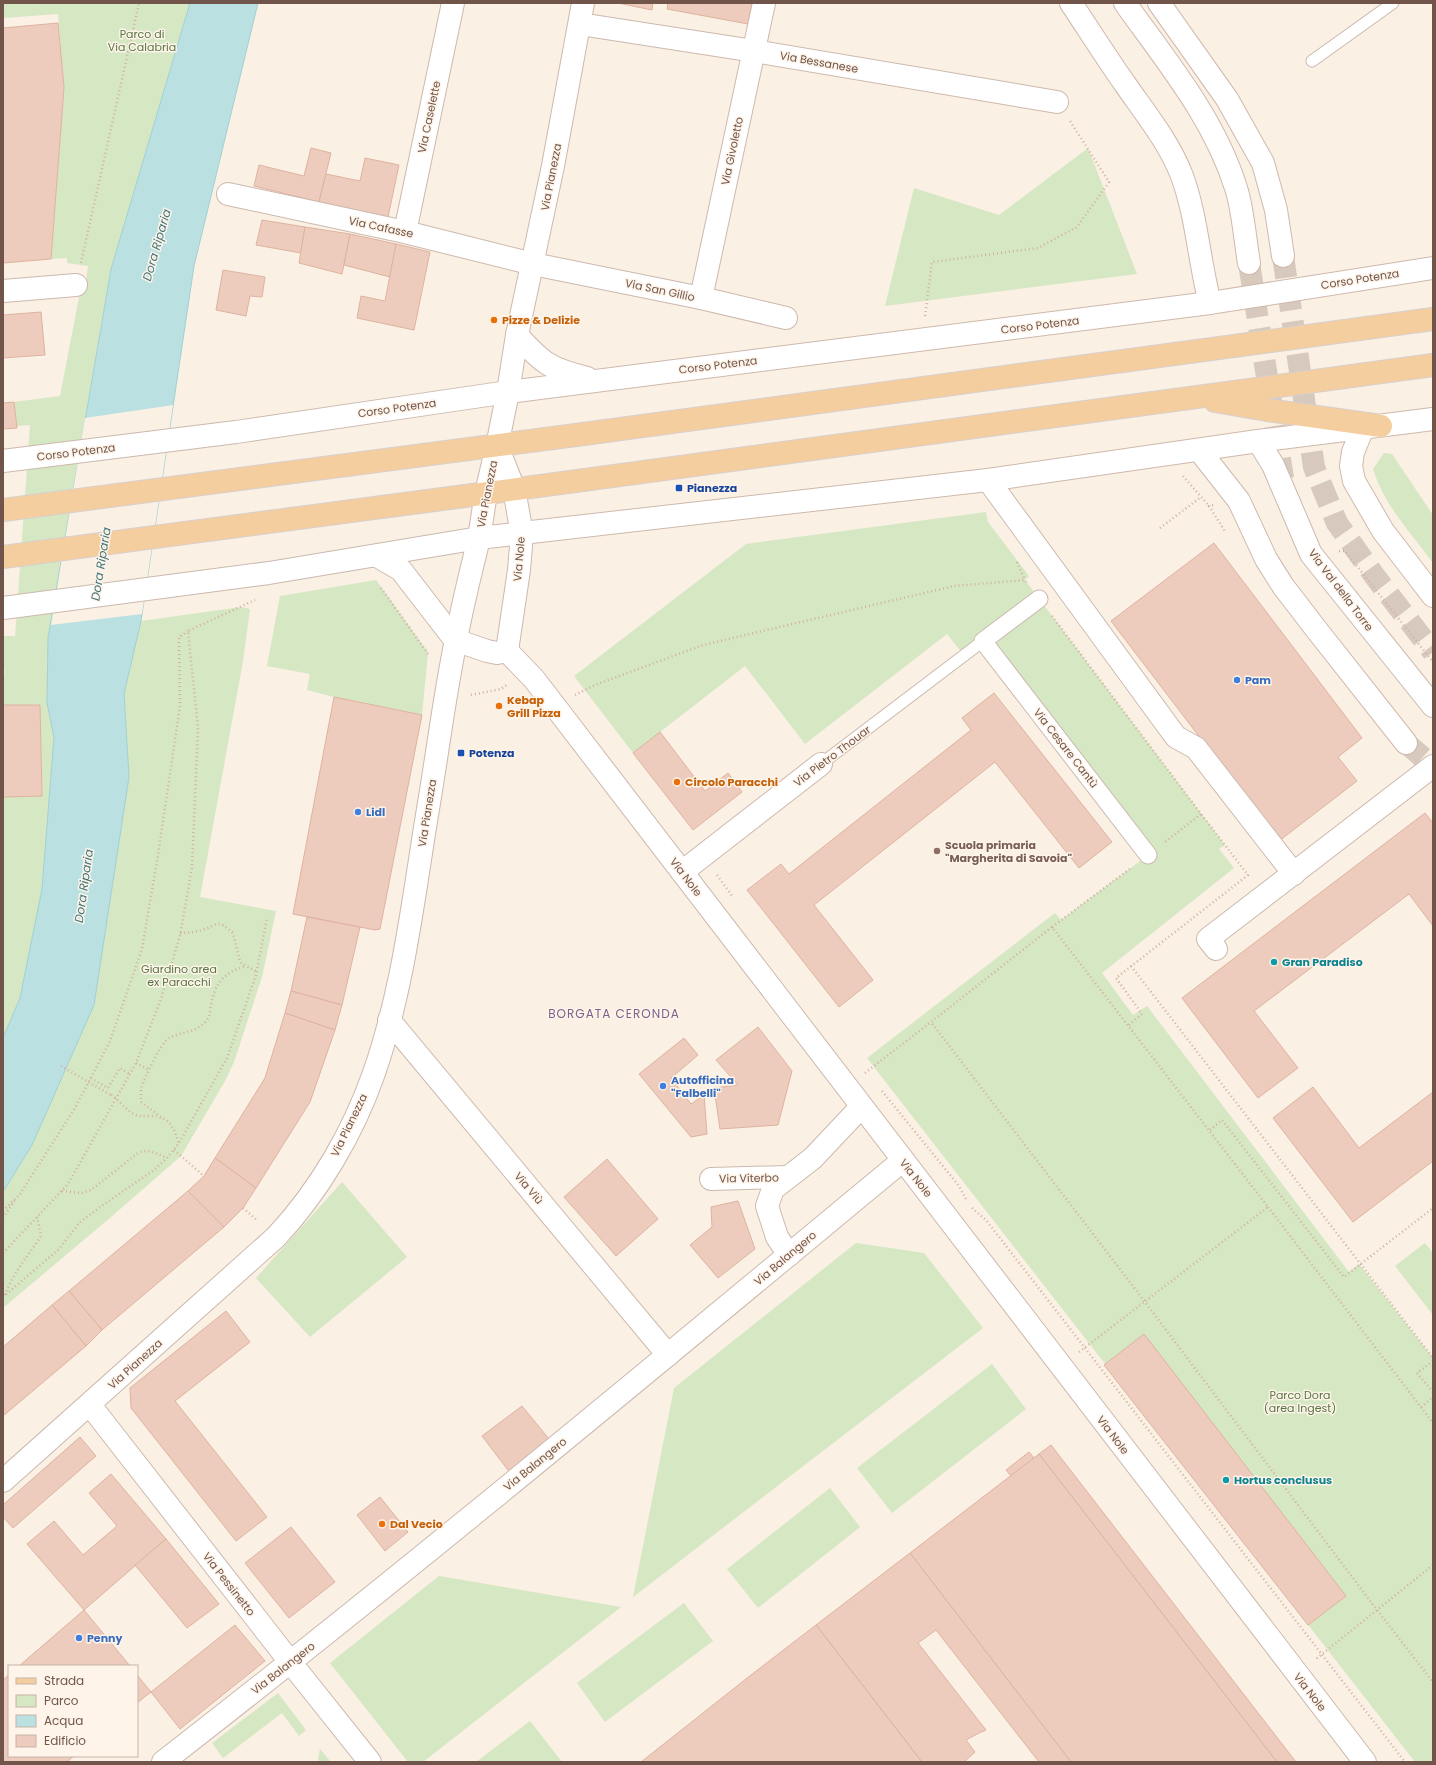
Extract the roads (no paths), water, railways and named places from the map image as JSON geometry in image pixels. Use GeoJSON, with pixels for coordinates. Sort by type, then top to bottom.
{"type":"FeatureCollection","features":[{"type":"Feature","properties":{"kind":"main road"},"geometry":{"type":"LineString","coordinates":[[4,510],[497,446],[1433,319]]}},
{"type":"Feature","properties":{"kind":"main road"},"geometry":{"type":"LineString","coordinates":[[6,556],[486,493],[1433,365]]}},
{"type":"Feature","properties":{"kind":"main road"},"geometry":{"type":"LineString","coordinates":[[1196,397],[1372,427]]}},
{"type":"Feature","properties":{"kind":"street","name":"Via Caselette"},"geometry":{"type":"LineString","coordinates":[[405,232],[453,3]]}},
{"type":"Feature","properties":{"kind":"street","name":"Via Pianezza"},"geometry":{"type":"LineString","coordinates":[[3,1481],[276,1238],[298,1214],[335,1156],[359,1110],[374,1072],[389,1020],[403,958],[456,640],[479,538],[486,493],[508,392],[517,335],[533,264],[583,3]]}},
{"type":"Feature","properties":{"kind":"street","name":"Via Givoletto"},"geometry":{"type":"LineString","coordinates":[[701,298],[764,3]]}},
{"type":"Feature","properties":{"kind":"street"},"geometry":{"type":"LineString","coordinates":[[1071,3],[1123,82],[1159,132],[1182,176],[1195,222],[1203,278],[1210,303]]}},
{"type":"Feature","properties":{"kind":"street"},"geometry":{"type":"LineString","coordinates":[[1126,3],[1193,98],[1219,142],[1236,189],[1249,263]]}},
{"type":"Feature","properties":{"kind":"street"},"geometry":{"type":"LineString","coordinates":[[1159,3],[1227,99],[1263,163],[1276,210],[1283,256]]}},
{"type":"Feature","properties":{"kind":"street","name":"Via Bessanese"},"geometry":{"type":"LineString","coordinates":[[580,24],[754,51],[1057,102]]}},
{"type":"Feature","properties":{"kind":"street","name":"Via Cafasse"},"geometry":{"type":"LineString","coordinates":[[228,194],[405,232],[533,264]]}},
{"type":"Feature","properties":{"kind":"street","name":"Via San Gillio"},"geometry":{"type":"LineString","coordinates":[[533,264],[701,298],[786,318]]}},
{"type":"Feature","properties":{"kind":"street","name":"Corso Potenza"},"geometry":{"type":"LineString","coordinates":[[3,461],[236,432],[598,380],[1210,303],[1433,268]]}},
{"type":"Feature","properties":{"kind":"street"},"geometry":{"type":"LineString","coordinates":[[3,291],[76,285]]}},
{"type":"Feature","properties":{"kind":"street"},"geometry":{"type":"LineString","coordinates":[[517,335],[537,357],[552,367],[566,373],[598,380]]}},
{"type":"Feature","properties":{"kind":"street"},"geometry":{"type":"LineString","coordinates":[[6,608],[238,577],[377,556],[479,538],[988,480],[1258,441],[1433,419]]}},
{"type":"Feature","properties":{"kind":"street"},"geometry":{"type":"LineString","coordinates":[[1372,427],[1353,452],[1351,466],[1354,481],[1383,531],[1433,596]]}},
{"type":"Feature","properties":{"kind":"street","name":"Via Val della Torre"},"geometry":{"type":"LineString","coordinates":[[1258,441],[1272,465],[1311,554],[1433,706]]}},
{"type":"Feature","properties":{"kind":"street","name":"Via Nole"},"geometry":{"type":"LineString","coordinates":[[497,446],[514,489],[522,534],[519,570],[507,650],[528,673],[682,872],[902,1161],[1365,1762]]}},
{"type":"Feature","properties":{"kind":"street"},"geometry":{"type":"LineString","coordinates":[[1199,450],[1239,501],[1266,559],[1283,586],[1406,743]]}},
{"type":"Feature","properties":{"kind":"street"},"geometry":{"type":"LineString","coordinates":[[988,480],[1176,737],[1196,748],[1294,874]]}},
{"type":"Feature","properties":{"kind":"street"},"geometry":{"type":"LineString","coordinates":[[377,556],[401,570],[456,640],[497,653],[507,650]]}},
{"type":"Feature","properties":{"kind":"street"},"geometry":{"type":"LineString","coordinates":[[983,640],[1039,599]]}},
{"type":"Feature","properties":{"kind":"street","name":"Via Cesare Cantù"},"geometry":{"type":"LineString","coordinates":[[983,640],[1148,855]]}},
{"type":"Feature","properties":{"kind":"street","name":"Via Pietro Thouar"},"geometry":{"type":"LineString","coordinates":[[682,872],[822,764]]}},
{"type":"Feature","properties":{"kind":"street"},"geometry":{"type":"LineString","coordinates":[[1216,949],[1208,939],[1433,766]]}},
{"type":"Feature","properties":{"kind":"street","name":"Via Viù"},"geometry":{"type":"LineString","coordinates":[[389,1020],[668,1355]]}},
{"type":"Feature","properties":{"kind":"street"},"geometry":{"type":"LineString","coordinates":[[788,1255],[777,1237],[767,1206],[773,1189],[813,1158],[861,1107]]}},
{"type":"Feature","properties":{"kind":"street","name":"Via Balangero"},"geometry":{"type":"LineString","coordinates":[[163,1762],[291,1663],[668,1355],[902,1161]]}},
{"type":"Feature","properties":{"kind":"street","name":"Via Viterbo"},"geometry":{"type":"LineString","coordinates":[[711,1179],[787,1177]]}},
{"type":"Feature","properties":{"kind":"street","name":"Via Pessinetto"},"geometry":{"type":"LineString","coordinates":[[90,1405],[370,1762]]}},
{"type":"Feature","properties":{"kind":"lane"},"geometry":{"type":"LineString","coordinates":[[1312,61],[1393,3]]}},
{"type":"Feature","properties":{"kind":"lane","name":"Via Pietro Thouar"},"geometry":{"type":"LineString","coordinates":[[822,764],[983,640]]}},
{"type":"Feature","properties":{"kind":"water","name":"Dora Riparia"},"geometry":{"type":"Polygon","coordinates":[[[190,3],[258,3],[194,266],[141,621],[124,694],[129,777],[94,1005],[32,1145],[3,1192],[3,1038],[20,998],[42,889],[54,737],[47,703],[48,638],[111,269],[190,3]]]}},
{"type":"Feature","properties":{"kind":"tunnel"},"geometry":{"type":"LineString","coordinates":[[1283,256],[1314,467],[1337,523],[1376,578],[1433,652]]}},
{"type":"Feature","properties":{"kind":"tunnel"},"geometry":{"type":"LineString","coordinates":[[1249,263],[1285,484]]}},
{"type":"Feature","properties":{"kind":"tunnel"},"geometry":{"type":"LineString","coordinates":[[1406,743],[1433,766]]}},
{"type":"Feature","properties":{"kind":"place","name":"Pizze & Delizie"},"geometry":{"type":"Point","coordinates":[494,320]}},
{"type":"Feature","properties":{"kind":"place","name":"Pianezza"},"geometry":{"type":"Point","coordinates":[679,488]}},
{"type":"Feature","properties":{"kind":"place","name":"Pam"},"geometry":{"type":"Point","coordinates":[1237,680]}},
{"type":"Feature","properties":{"kind":"place","name":"Kebap Grill Pizza"},"geometry":{"type":"Point","coordinates":[499,706]}},
{"type":"Feature","properties":{"kind":"place","name":"Potenza"},"geometry":{"type":"Point","coordinates":[461,753]}},
{"type":"Feature","properties":{"kind":"place","name":"Circolo Paracchi"},"geometry":{"type":"Point","coordinates":[677,782]}},
{"type":"Feature","properties":{"kind":"place","name":"Lidl"},"geometry":{"type":"Point","coordinates":[358,812]}},
{"type":"Feature","properties":{"kind":"place","name":"Scuola primaria \"Margherita di Savoia\""},"geometry":{"type":"Point","coordinates":[937,851]}},
{"type":"Feature","properties":{"kind":"place","name":"Gran Paradiso"},"geometry":{"type":"Point","coordinates":[1274,962]}},
{"type":"Feature","properties":{"kind":"place","name":"Autofficina \"Falbelli\""},"geometry":{"type":"Point","coordinates":[663,1086]}},
{"type":"Feature","properties":{"kind":"place","name":"Hortus conclusus"},"geometry":{"type":"Point","coordinates":[1226,1480]}},
{"type":"Feature","properties":{"kind":"place","name":"Dal Vecio"},"geometry":{"type":"Point","coordinates":[382,1524]}},
{"type":"Feature","properties":{"kind":"place","name":"Penny"},"geometry":{"type":"Point","coordinates":[79,1638]}},
{"type":"Feature","properties":{"kind":"district","name":"BORGATA CERONDA"},"geometry":{"type":"Point","coordinates":[614,1014]}},
{"type":"Feature","properties":{"kind":"park label","name":"Parco di Via Calabria"},"geometry":{"type":"Point","coordinates":[142,40]}},
{"type":"Feature","properties":{"kind":"park label","name":"Giardino area ex Paracchi"},"geometry":{"type":"Point","coordinates":[179,975]}},
{"type":"Feature","properties":{"kind":"park label","name":"Parco Dora (area Ingest)"},"geometry":{"type":"Point","coordinates":[1300,1401]}}]}
